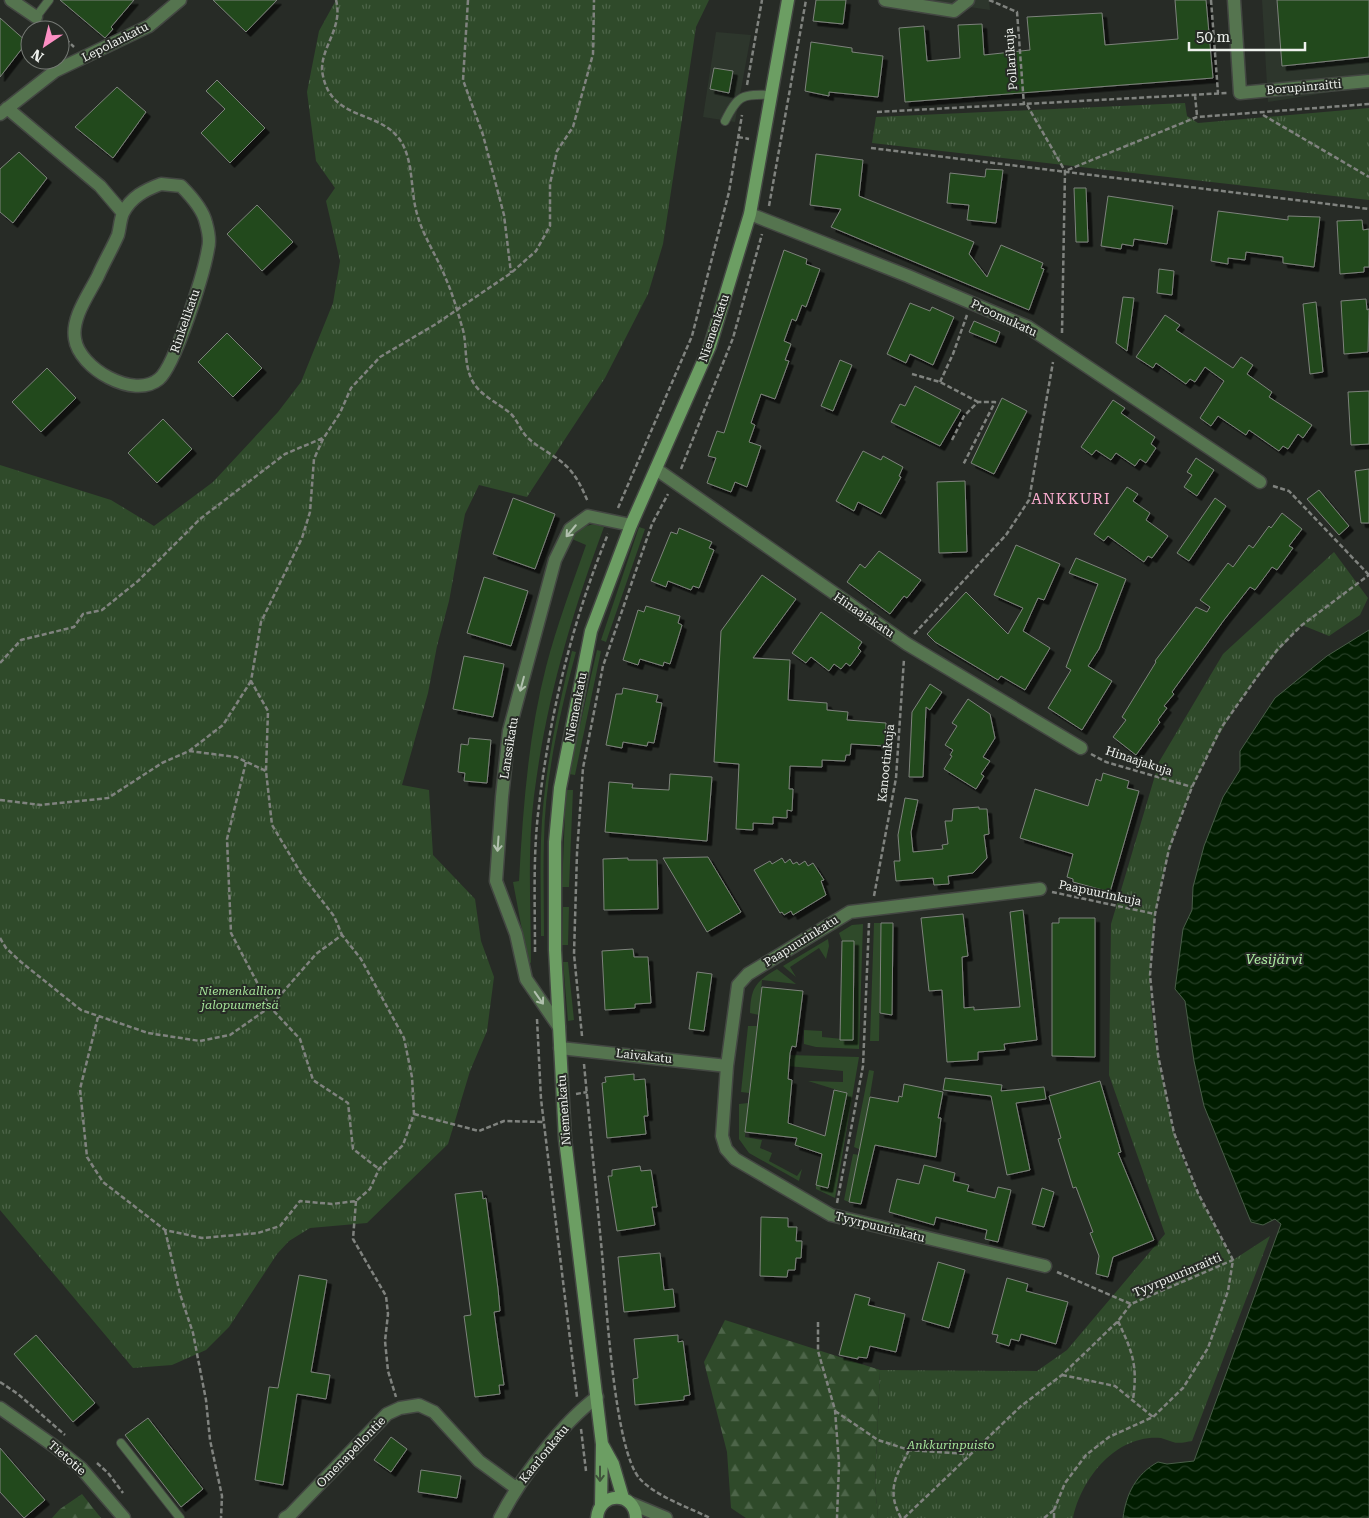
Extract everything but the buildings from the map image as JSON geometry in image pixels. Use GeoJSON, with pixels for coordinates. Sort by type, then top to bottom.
{"type":"FeatureCollection","features":[{"type":"Feature","properties":{"kind":"street"},"geometry":{"type":"LineString","coordinates":[[11,0],[36,17]]}},
{"type":"Feature","properties":{"kind":"street","name":"Lepolankatu"},"geometry":{"type":"LineString","coordinates":[[3,111],[55,71],[149,26],[180,0]]}},
{"type":"Feature","properties":{"kind":"street","name":"Niemenkatu"},"geometry":{"type":"LineString","coordinates":[[597,1518],[601,1504],[602,1444],[565,1139],[555,950],[555,842],[560,788],[591,631],[631,525],[710,346],[750,214],[788,0]]}},
{"type":"Feature","properties":{"kind":"street"},"geometry":{"type":"LineString","coordinates":[[885,0],[954,11],[968,0]]}},
{"type":"Feature","properties":{"kind":"street"},"geometry":{"type":"LineString","coordinates":[[1234,0],[1240,92]]}},
{"type":"Feature","properties":{"kind":"street","name":"Borupinraitti"},"geometry":{"type":"LineString","coordinates":[[1240,92],[1369,81]]}},
{"type":"Feature","properties":{"kind":"street"},"geometry":{"type":"LineString","coordinates":[[3,111],[100,186],[123,213]]}},
{"type":"Feature","properties":{"kind":"street","name":"Rinkelikatu"},"geometry":{"type":"LineString","coordinates":[[161,184],[181,186],[195,201],[206,222],[209,248],[180,340],[171,362],[158,380],[144,385],[123,383],[104,377],[88,364],[74,340],[77,319],[118,235],[123,213],[142,191],[161,184]]}},
{"type":"Feature","properties":{"kind":"street","name":"Proomukatu"},"geometry":{"type":"LineString","coordinates":[[750,214],[926,283],[1028,327],[1056,349],[1260,482]]}},
{"type":"Feature","properties":{"kind":"street","name":"Hinaajakatu"},"geometry":{"type":"LineString","coordinates":[[656,469],[907,644],[1081,748]]}},
{"type":"Feature","properties":{"kind":"street","name":"Lanssikatu"},"geometry":{"type":"LineString","coordinates":[[559,1027],[526,979],[516,934],[496,881],[509,731],[555,560],[570,528],[588,516],[631,525]]}},
{"type":"Feature","properties":{"kind":"street","name":"Paapuurinkatu"},"geometry":{"type":"LineString","coordinates":[[727,1066],[738,985],[748,974],[832,920],[850,912],[872,908],[1040,889]]}},
{"type":"Feature","properties":{"kind":"street","name":"Laivakatu"},"geometry":{"type":"LineString","coordinates":[[560,1048],[727,1066]]}},
{"type":"Feature","properties":{"kind":"street","name":"Tyyrpuurinkatu"},"geometry":{"type":"LineString","coordinates":[[727,1066],[722,1136],[726,1149],[735,1159],[831,1216],[1045,1266]]}},
{"type":"Feature","properties":{"kind":"street","name":"Kaarlonkatu"},"geometry":{"type":"LineString","coordinates":[[500,1518],[516,1488],[576,1407],[597,1398]]}},
{"type":"Feature","properties":{"kind":"street"},"geometry":{"type":"LineString","coordinates":[[399,1401],[419,1405],[434,1412],[479,1461],[516,1488]]}},
{"type":"Feature","properties":{"kind":"street","name":"Omenapellontie"},"geometry":{"type":"LineString","coordinates":[[285,1518],[302,1504],[399,1401]]}},
{"type":"Feature","properties":{"kind":"street","name":"Tietotie"},"geometry":{"type":"LineString","coordinates":[[0,1408],[54,1446],[81,1468],[124,1518]]}},
{"type":"Feature","properties":{"kind":"street","name":"Niemenkatu"},"geometry":{"type":"LineString","coordinates":[[602,1444],[613,1464],[627,1500],[634,1509],[636,1518]]}},
{"type":"Feature","properties":{"kind":"street"},"geometry":{"type":"LineString","coordinates":[[601,1504],[611,1498],[627,1500],[666,1518]]}},
{"type":"Feature","properties":{"kind":"lane"},"geometry":{"type":"LineString","coordinates":[[36,17],[49,0]]}},
{"type":"Feature","properties":{"kind":"lane"},"geometry":{"type":"LineString","coordinates":[[725,121],[734,103],[746,94],[771,95]]}},
{"type":"Feature","properties":{"kind":"lane"},"geometry":{"type":"LineString","coordinates":[[122,1443],[180,1518]]}},
{"type":"Feature","properties":{"kind":"path"},"geometry":{"type":"LineString","coordinates":[[336,0],[336,29],[322,58],[322,75],[328,94],[341,106],[392,130],[404,147],[410,170],[416,209],[423,232],[446,278],[463,330],[466,362],[471,379],[483,394],[511,414],[526,436],[563,463],[572,472],[589,505]]}},
{"type":"Feature","properties":{"kind":"path"},"geometry":{"type":"LineString","coordinates":[[468,0],[464,80],[483,135],[504,215],[511,273]]}},
{"type":"Feature","properties":{"kind":"path"},"geometry":{"type":"LineString","coordinates":[[0,800],[41,805],[108,798],[162,763],[189,752],[223,725],[251,681],[261,622],[302,538],[310,512],[314,459],[340,413],[351,388],[380,357],[456,311],[511,273],[536,251],[550,226],[550,184],[557,152],[573,127],[593,54],[594,0]]}},
{"type":"Feature","properties":{"kind":"path"},"geometry":{"type":"LineString","coordinates":[[535,954],[538,816],[553,712],[567,652],[590,578],[692,336],[702,304],[729,192],[762,0]]}},
{"type":"Feature","properties":{"kind":"path"},"geometry":{"type":"LineString","coordinates":[[710,1518],[660,1493],[640,1480],[629,1460],[623,1436],[611,1355],[574,954],[577,853],[583,768],[603,666],[652,524],[684,463],[733,338],[766,221],[806,0]]}},
{"type":"Feature","properties":{"kind":"path","name":"Pollarikuja"},"geometry":{"type":"LineString","coordinates":[[989,0],[1017,12],[1025,105]]}},
{"type":"Feature","properties":{"kind":"path"},"geometry":{"type":"LineString","coordinates":[[1211,0],[1218,94]]}},
{"type":"Feature","properties":{"kind":"path"},"geometry":{"type":"LineString","coordinates":[[70,44],[83,58]]}},
{"type":"Feature","properties":{"kind":"path"},"geometry":{"type":"LineString","coordinates":[[877,112],[1240,92]]}},
{"type":"Feature","properties":{"kind":"path"},"geometry":{"type":"LineString","coordinates":[[1195,95],[1197,117]]}},
{"type":"Feature","properties":{"kind":"path","name":"Borupinraitti"},"geometry":{"type":"LineString","coordinates":[[1065,171],[1197,117],[1262,114],[1369,104]]}},
{"type":"Feature","properties":{"kind":"path"},"geometry":{"type":"LineString","coordinates":[[907,644],[1006,535],[1029,500],[1056,349],[1064,326],[1065,171],[1025,105]]}},
{"type":"Feature","properties":{"kind":"path"},"geometry":{"type":"LineString","coordinates":[[1262,114],[1369,177]]}},
{"type":"Feature","properties":{"kind":"path"},"geometry":{"type":"LineString","coordinates":[[871,148],[1369,209]]}},
{"type":"Feature","properties":{"kind":"path"},"geometry":{"type":"LineString","coordinates":[[940,382],[953,354],[968,313]]}},
{"type":"Feature","properties":{"kind":"path"},"geometry":{"type":"LineString","coordinates":[[912,374],[940,382],[978,402],[995,402],[963,464]]}},
{"type":"Feature","properties":{"kind":"path"},"geometry":{"type":"LineString","coordinates":[[952,440],[964,416],[978,402]]}},
{"type":"Feature","properties":{"kind":"path"},"geometry":{"type":"LineString","coordinates":[[0,663],[21,640],[74,627],[83,614],[102,610],[138,581],[200,519],[285,454],[325,437]]}},
{"type":"Feature","properties":{"kind":"path"},"geometry":{"type":"LineString","coordinates":[[1054,1518],[1054,1510],[1064,1483],[1086,1455],[1109,1437],[1153,1417],[1183,1388],[1208,1348],[1228,1291],[1233,1260],[1198,1193],[1174,1133],[1158,1055],[1150,975],[1156,914],[1169,849],[1192,787],[1221,728],[1277,650],[1302,625],[1369,575],[1289,490],[1260,482]]}},
{"type":"Feature","properties":{"kind":"path","name":"Kanootinkuja"},"geometry":{"type":"LineString","coordinates":[[831,1216],[838,1203],[863,1066],[869,919],[896,778],[903,664],[907,644]]}},
{"type":"Feature","properties":{"kind":"path"},"geometry":{"type":"LineString","coordinates":[[98,1017],[80,1089],[87,1157],[103,1182],[165,1230],[202,1238],[258,1233],[280,1226],[300,1201],[332,1204],[356,1201],[370,1189],[379,1169],[403,1145],[414,1114],[412,1077],[404,1038],[361,960],[342,935],[334,916],[302,875],[272,825],[266,771],[268,712],[251,681]]}},
{"type":"Feature","properties":{"kind":"path","name":"Hinaajakuja"},"geometry":{"type":"LineString","coordinates":[[1081,748],[1106,762],[1192,787]]}},
{"type":"Feature","properties":{"kind":"path"},"geometry":{"type":"LineString","coordinates":[[189,752],[236,757],[266,771]]}},
{"type":"Feature","properties":{"kind":"path"},"geometry":{"type":"LineString","coordinates":[[246,762],[227,839],[231,933],[270,1007],[300,1039],[313,1080],[348,1103],[353,1149],[379,1169]]}},
{"type":"Feature","properties":{"kind":"path","name":"Paapuurinkuja"},"geometry":{"type":"LineString","coordinates":[[1040,889],[1156,914]]}},
{"type":"Feature","properties":{"kind":"path"},"geometry":{"type":"LineString","coordinates":[[0,938],[16,957],[81,1010],[148,1032],[200,1041],[230,1035],[270,1007],[316,954],[342,935]]}},
{"type":"Feature","properties":{"kind":"path"},"geometry":{"type":"LineString","coordinates":[[536,993],[544,1122],[577,1395],[576,1407],[587,1478]]}},
{"type":"Feature","properties":{"kind":"path"},"geometry":{"type":"LineString","coordinates":[[414,1114],[479,1131],[504,1121],[544,1122]]}},
{"type":"Feature","properties":{"kind":"path"},"geometry":{"type":"LineString","coordinates":[[356,1201],[353,1239],[386,1296],[388,1314],[385,1341],[388,1371],[399,1401]]}},
{"type":"Feature","properties":{"kind":"path"},"geometry":{"type":"LineString","coordinates":[[165,1230],[180,1294],[193,1334],[206,1400],[210,1440],[222,1496],[221,1518]]}},
{"type":"Feature","properties":{"kind":"path","name":"Tyyrpuurinraitti"},"geometry":{"type":"LineString","coordinates":[[1045,1266],[1131,1304],[1233,1260]]}},
{"type":"Feature","properties":{"kind":"path"},"geometry":{"type":"LineString","coordinates":[[909,1450],[892,1484],[894,1506],[902,1518],[1021,1406],[1062,1375],[1118,1321],[1131,1304]]}},
{"type":"Feature","properties":{"kind":"path"},"geometry":{"type":"LineString","coordinates":[[1118,1321],[1131,1348],[1137,1375],[1134,1399]]}},
{"type":"Feature","properties":{"kind":"path"},"geometry":{"type":"LineString","coordinates":[[818,1322],[818,1352],[834,1410],[840,1464],[837,1518]]}},
{"type":"Feature","properties":{"kind":"path"},"geometry":{"type":"LineString","coordinates":[[1062,1375],[1115,1386],[1134,1399],[1153,1417]]}},
{"type":"Feature","properties":{"kind":"path"},"geometry":{"type":"LineString","coordinates":[[576,1407],[577,1395]]}},
{"type":"Feature","properties":{"kind":"path"},"geometry":{"type":"LineString","coordinates":[[834,1410],[878,1440],[909,1450],[968,1454]]}},
{"type":"Feature","properties":{"kind":"path"},"geometry":{"type":"LineString","coordinates":[[1044,1518],[1054,1510]]}},
{"type":"Feature","properties":{"kind":"shaded area"},"geometry":{"type":"Polygon","coordinates":[[[921,0],[989,0],[990,10],[921,0]]]}},
{"type":"Feature","properties":{"kind":"shaded area"},"geometry":{"type":"Polygon","coordinates":[[[1262,0],[1369,0],[1369,86],[1268,102],[1262,0]]]}},
{"type":"Feature","properties":{"kind":"shaded area"},"geometry":{"type":"Polygon","coordinates":[[[716,32],[751,35],[735,122],[703,117],[716,32]]]}},
{"type":"Feature","properties":{"kind":"green space","name":"Niemenkallion jalopuumetsä"},"geometry":{"type":"Polygon","coordinates":[[[336,0],[709,0],[696,27],[663,244],[648,294],[605,378],[527,497],[479,485],[465,514],[449,601],[437,646],[428,693],[402,785],[429,790],[433,855],[475,899],[481,941],[494,977],[487,1031],[470,1071],[448,1144],[367,1223],[310,1228],[289,1241],[277,1254],[229,1327],[206,1350],[172,1365],[133,1368],[0,1210],[0,465],[111,500],[154,526],[213,482],[278,412],[301,382],[333,303],[340,261],[326,201],[335,188],[316,161],[307,92],[319,31],[336,0]]]}},
{"type":"Feature","properties":{"kind":"green space"},"geometry":{"type":"Polygon","coordinates":[[[1185,103],[1187,116],[1198,123],[1369,108],[1369,200],[872,143],[876,117],[1185,103]]]}},
{"type":"Feature","properties":{"kind":"green space"},"geometry":{"type":"Polygon","coordinates":[[[595,524],[604,527],[561,659],[545,726],[539,761],[531,838],[531,963],[528,962],[513,882],[519,881],[531,746],[540,693],[550,651],[586,545],[572,539],[582,528],[595,524]]]}},
{"type":"Feature","properties":{"kind":"green space"},"geometry":{"type":"Polygon","coordinates":[[[639,527],[645,529],[606,642],[601,640],[639,527]]]}},
{"type":"Feature","properties":{"kind":"green space","name":"Ankkurinpuisto"},"geometry":{"type":"Polygon","coordinates":[[[1334,552],[1368,598],[1360,615],[1329,636],[1302,625],[1270,661],[1241,700],[1215,742],[1194,785],[1176,830],[1163,877],[1154,925],[1150,973],[1152,1015],[1174,1134],[1200,1198],[1233,1260],[1270,1236],[1192,1441],[1177,1443],[1161,1438],[1145,1439],[1129,1443],[1115,1451],[1092,1474],[1077,1503],[1073,1518],[878,1518],[875,1486],[880,1370],[1037,1371],[1067,1350],[1165,1234],[1109,1075],[1111,924],[1159,762],[1223,654],[1334,552]]]}},
{"type":"Feature","properties":{"kind":"green space"},"geometry":{"type":"Polygon","coordinates":[[[597,650],[601,651],[575,775],[569,774],[597,650]]]}},
{"type":"Feature","properties":{"kind":"green space"},"geometry":{"type":"Polygon","coordinates":[[[572,651],[576,652],[559,722],[547,793],[544,852],[544,936],[541,936],[542,816],[556,721],[572,651]]]}},
{"type":"Feature","properties":{"kind":"green space"},"geometry":{"type":"Polygon","coordinates":[[[566,790],[573,790],[569,887],[562,887],[566,790]]]}},
{"type":"Feature","properties":{"kind":"green space"},"geometry":{"type":"Polygon","coordinates":[[[563,907],[569,907],[568,945],[562,945],[563,907]]]}},
{"type":"Feature","properties":{"kind":"green space"},"geometry":{"type":"Polygon","coordinates":[[[874,923],[881,923],[879,1041],[870,1041],[874,923]]]}},
{"type":"Feature","properties":{"kind":"green space"},"geometry":{"type":"Polygon","coordinates":[[[863,924],[859,1049],[816,1047],[804,1044],[804,1030],[822,1031],[822,1037],[853,1040],[854,941],[842,941],[839,933],[852,925],[863,924]]]}},
{"type":"Feature","properties":{"kind":"green space"},"geometry":{"type":"Polygon","coordinates":[[[828,939],[829,946],[826,959],[819,948],[790,967],[796,977],[783,966],[828,939]]]}},
{"type":"Feature","properties":{"kind":"green space"},"geometry":{"type":"Polygon","coordinates":[[[563,962],[568,962],[574,1020],[568,1021],[563,962]]]}},
{"type":"Feature","properties":{"kind":"green space"},"geometry":{"type":"Polygon","coordinates":[[[777,969],[796,984],[762,980],[759,1015],[750,1013],[753,992],[756,986],[759,982],[777,969]]]}},
{"type":"Feature","properties":{"kind":"green space"},"geometry":{"type":"Polygon","coordinates":[[[748,1026],[757,1026],[754,1054],[859,1057],[835,1198],[816,1189],[816,1185],[828,1187],[847,1093],[808,1081],[843,1082],[843,1071],[753,1063],[749,1093],[741,1092],[748,1026]]]}},
{"type":"Feature","properties":{"kind":"green space"},"geometry":{"type":"Polygon","coordinates":[[[869,1070],[874,1071],[861,1150],[854,1147],[869,1070]]]}},
{"type":"Feature","properties":{"kind":"green space"},"geometry":{"type":"Polygon","coordinates":[[[748,1103],[745,1137],[762,1140],[760,1148],[772,1153],[769,1161],[797,1176],[802,1169],[799,1181],[749,1153],[739,1139],[739,1104],[748,1103]]]}},
{"type":"Feature","properties":{"kind":"green space"},"geometry":{"type":"Polygon","coordinates":[[[853,1154],[860,1155],[849,1202],[844,1200],[853,1154]]]}},
{"type":"Feature","properties":{"kind":"green space"},"geometry":{"type":"Polygon","coordinates":[[[725,1320],[880,1370],[875,1486],[878,1518],[746,1518],[731,1508],[727,1452],[704,1362],[725,1320]]]}},
{"type":"Feature","properties":{"kind":"green space"},"geometry":{"type":"Polygon","coordinates":[[[82,1494],[101,1518],[52,1518],[60,1509],[82,1494]]]}},
{"type":"Feature","properties":{"kind":"water","name":"Vesijärvi"},"geometry":{"type":"Polygon","coordinates":[[[1369,630],[1369,1518],[1123,1518],[1124,1509],[1133,1486],[1150,1467],[1158,1462],[1167,1464],[1194,1461],[1281,1224],[1275,1219],[1263,1225],[1251,1222],[1204,1106],[1194,1061],[1185,1001],[1175,989],[1183,929],[1192,910],[1193,887],[1204,846],[1223,797],[1240,770],[1240,751],[1275,698],[1327,656],[1369,630]]]}},
{"type":"Feature","properties":{"kind":"district","name":"ANKKURI"},"geometry":{"type":"Point","coordinates":[1071,499]}}]}
